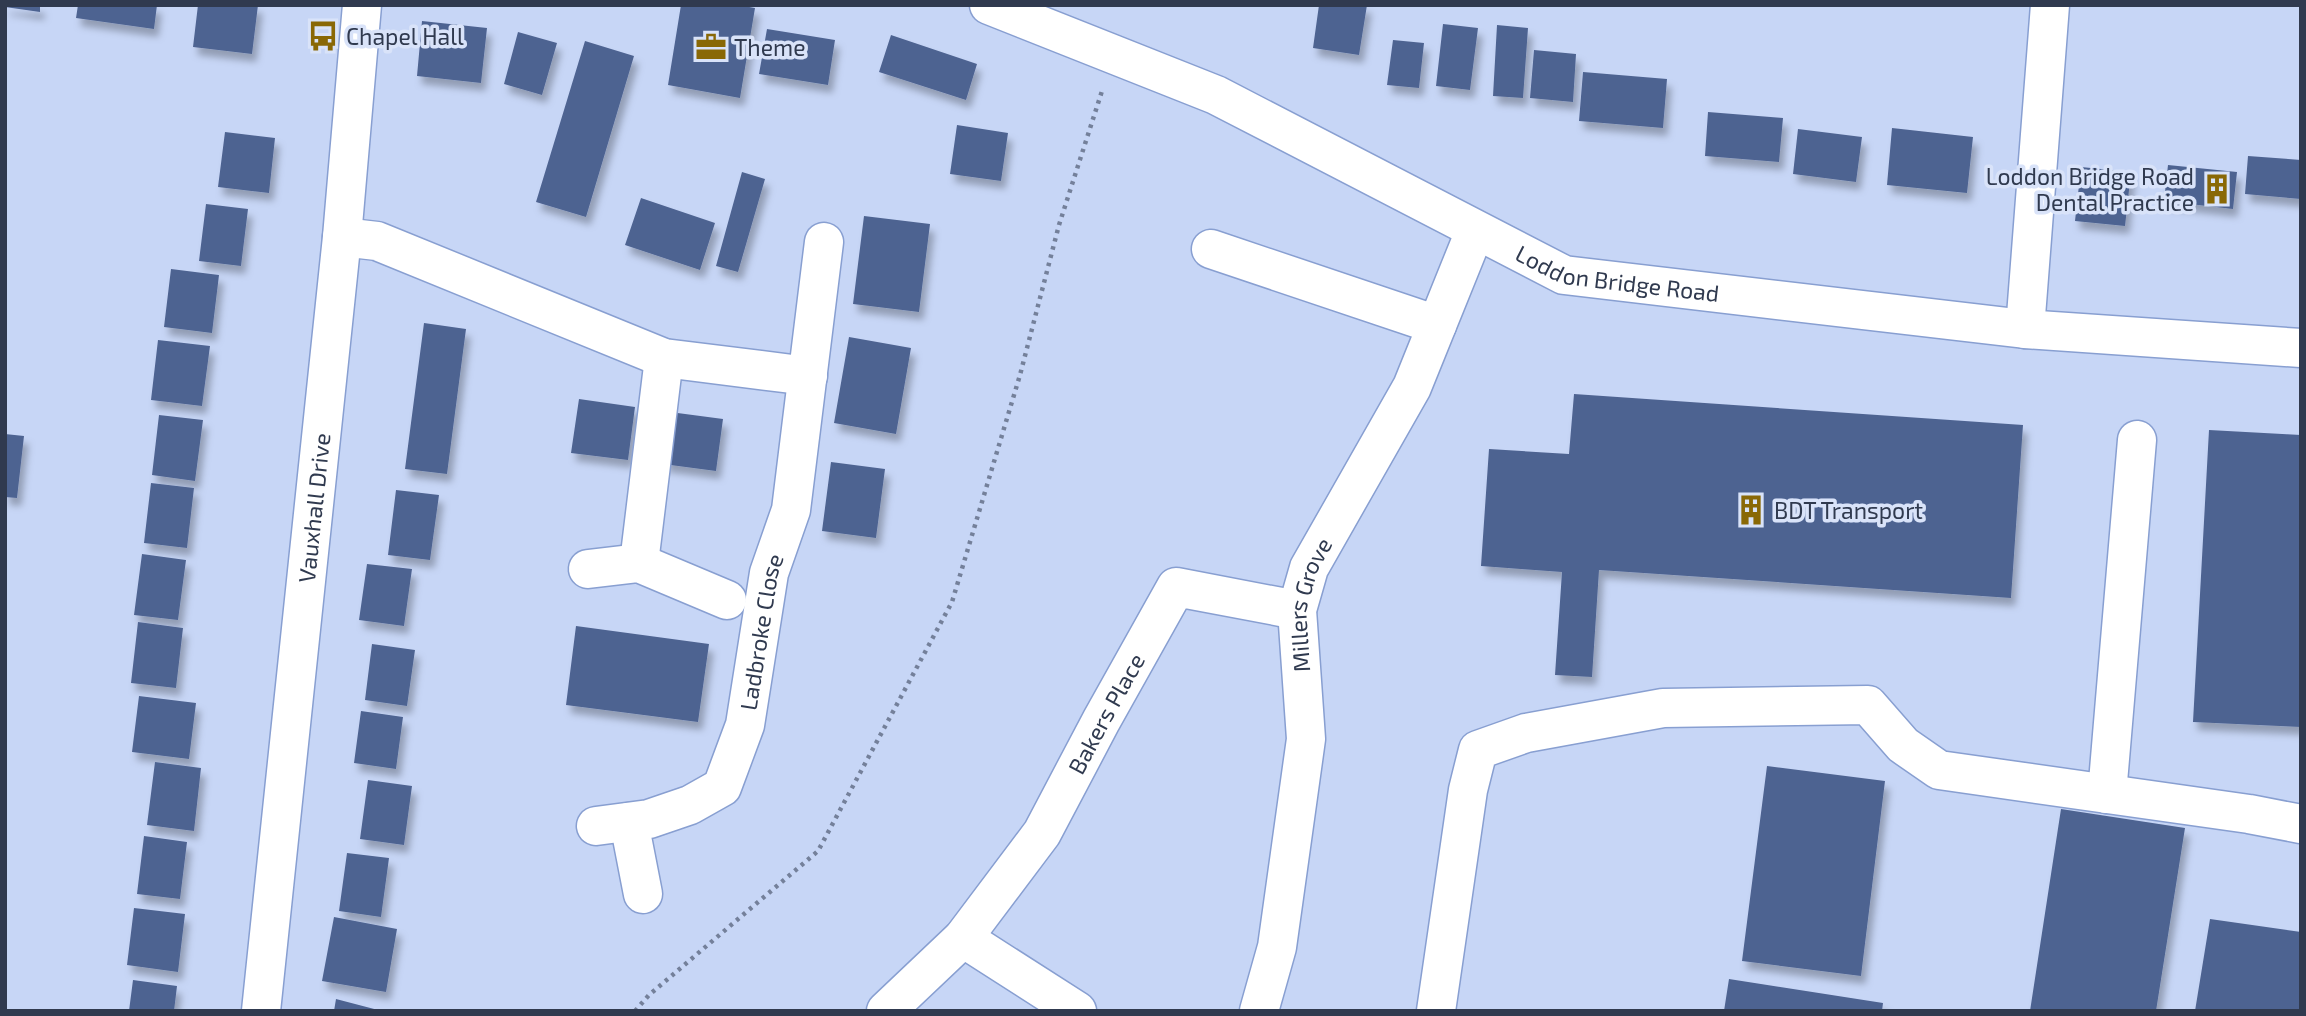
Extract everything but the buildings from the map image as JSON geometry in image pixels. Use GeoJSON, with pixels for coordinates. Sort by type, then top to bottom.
{"type":"FeatureCollection","features":[{"type":"Feature","properties":{"kind":"street","name":"Vauxhall Drive"},"geometry":{"type":"LineString","coordinates":[[261,1011],[342,237],[362,5]]}},
{"type":"Feature","properties":{"kind":"street","name":"Loddon Bridge Road"},"geometry":{"type":"LineString","coordinates":[[989,5],[1216,95],[1564,275],[2025,329],[2301,348]]}},
{"type":"Feature","properties":{"kind":"street"},"geometry":{"type":"LineString","coordinates":[[2025,329],[2050,5]]}},
{"type":"Feature","properties":{"kind":"street","name":"Millers Grove"},"geometry":{"type":"LineString","coordinates":[[1259,1011],[1277,947],[1306,739],[1297,610],[1309,568],[1412,387],[1475,230]]}},
{"type":"Feature","properties":{"kind":"street"},"geometry":{"type":"LineString","coordinates":[[342,237],[377,241],[664,358],[808,376]]}},
{"type":"Feature","properties":{"kind":"street","name":"Ladbroke Close"},"geometry":{"type":"LineString","coordinates":[[643,894],[612,824],[649,819],[690,805],[722,787],[745,726],[769,573],[791,510],[824,242]]}},
{"type":"Feature","properties":{"kind":"street"},"geometry":{"type":"LineString","coordinates":[[1211,249],[1437,325]]}},
{"type":"Feature","properties":{"kind":"street"},"geometry":{"type":"LineString","coordinates":[[639,563],[664,358]]}},
{"type":"Feature","properties":{"kind":"street"},"geometry":{"type":"LineString","coordinates":[[2107,794],[2137,440]]}},
{"type":"Feature","properties":{"kind":"street","name":"Ladbroke Close"},"geometry":{"type":"LineString","coordinates":[[587,569],[639,563],[727,600]]}},
{"type":"Feature","properties":{"kind":"street","name":"Bakers Place"},"geometry":{"type":"LineString","coordinates":[[886,1011],[963,938],[1042,833],[1101,721],[1177,587],[1297,610]]}},
{"type":"Feature","properties":{"kind":"street"},"geometry":{"type":"LineString","coordinates":[[1436,1011],[1468,790],[1478,750],[1526,733],[1663,708],[1868,705],[1903,745],[1939,770],[2249,814],[2301,824]]}},
{"type":"Feature","properties":{"kind":"street"},"geometry":{"type":"LineString","coordinates":[[963,938],[1077,1011]]}},
{"type":"Feature","properties":{"kind":"path"},"geometry":{"type":"LineString","coordinates":[[635,1011],[649,995],[818,851],[952,602],[1020,375],[1059,225],[1114,53]]}},
{"type":"Feature","properties":{"kind":"place","name":"Chapel Hall"},"geometry":{"type":"Point","coordinates":[323,36]}},
{"type":"Feature","properties":{"kind":"place","name":"Theme"},"geometry":{"type":"Point","coordinates":[711,47]}},
{"type":"Feature","properties":{"kind":"place","name":"Loddon Bridge Road Dental Practice"},"geometry":{"type":"Point","coordinates":[2217,189]}},
{"type":"Feature","properties":{"kind":"place","name":"BDT Transport"},"geometry":{"type":"Point","coordinates":[1751,510]}}]}
